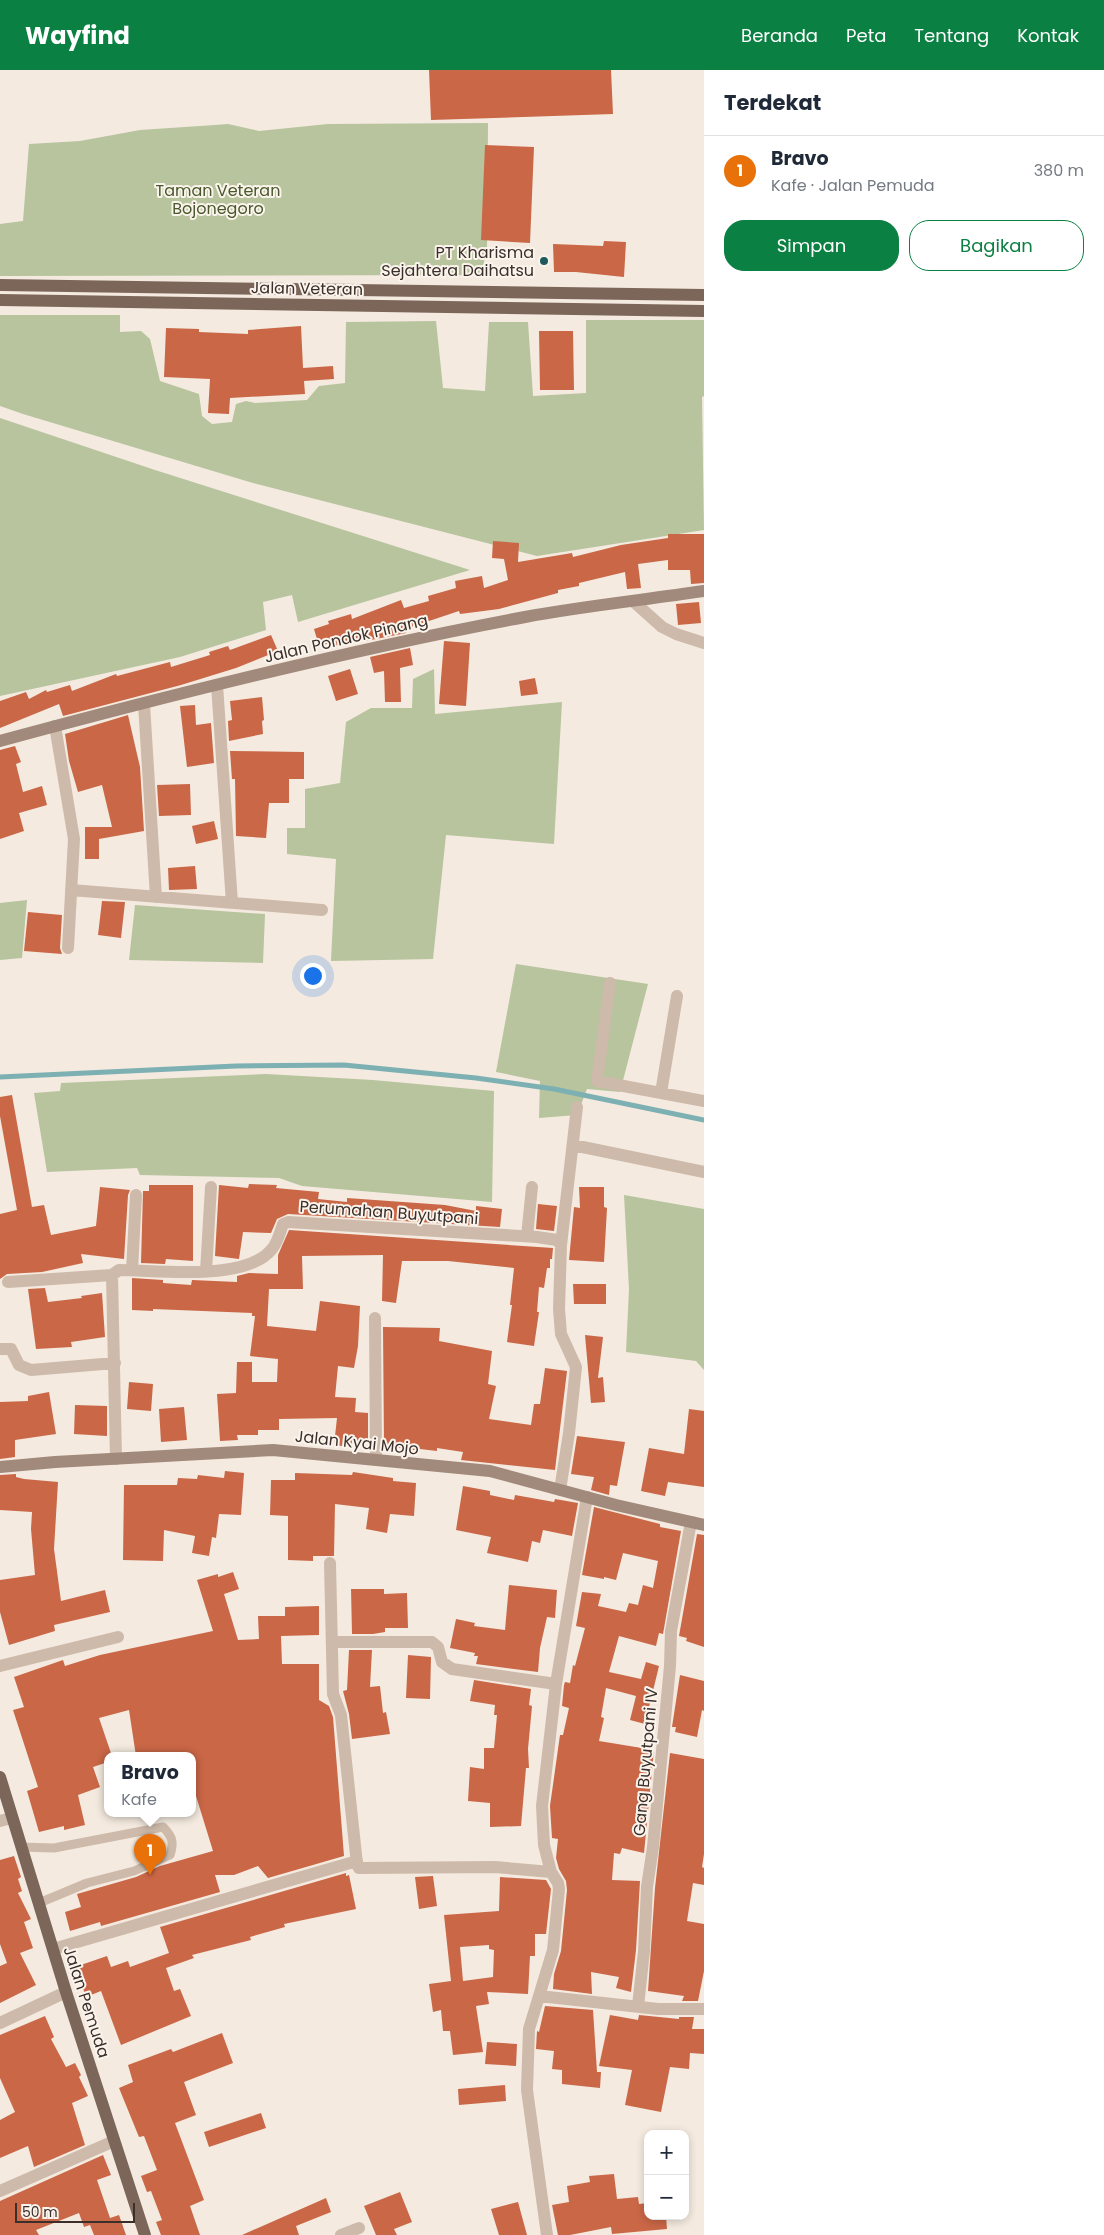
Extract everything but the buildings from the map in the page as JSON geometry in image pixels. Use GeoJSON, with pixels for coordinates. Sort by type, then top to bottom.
{"type":"FeatureCollection","features":[{"type":"Feature","properties":{"kind":"main road","name":"Jalan Veteran"},"geometry":{"type":"LineString","coordinates":[[0,284],[704,295]]}},
{"type":"Feature","properties":{"kind":"main road","name":"Jalan Veteran"},"geometry":{"type":"LineString","coordinates":[[0,300],[704,311]]}},
{"type":"Feature","properties":{"kind":"main road","name":"Jalan Pemuda"},"geometry":{"type":"LineString","coordinates":[[0,1777],[6,1820],[21,1847],[145,2235]]}},
{"type":"Feature","properties":{"kind":"street"},"geometry":{"type":"LineString","coordinates":[[411,290],[411,305]]}},
{"type":"Feature","properties":{"kind":"street","name":"Jalan Pondok Pinang"},"geometry":{"type":"LineString","coordinates":[[0,742],[55,726],[217,685],[434,634],[528,617],[704,592]]}},
{"type":"Feature","properties":{"kind":"street"},"geometry":{"type":"LineString","coordinates":[[632,601],[662,627],[676,634],[704,643]]}},
{"type":"Feature","properties":{"kind":"street"},"geometry":{"type":"LineString","coordinates":[[217,685],[232,903]]}},
{"type":"Feature","properties":{"kind":"street"},"geometry":{"type":"LineString","coordinates":[[144,704],[156,897]]}},
{"type":"Feature","properties":{"kind":"street"},"geometry":{"type":"LineString","coordinates":[[55,726],[74,839],[68,948]]}},
{"type":"Feature","properties":{"kind":"street"},"geometry":{"type":"LineString","coordinates":[[71,890],[322,910]]}},
{"type":"Feature","properties":{"kind":"street"},"geometry":{"type":"LineString","coordinates":[[610,984],[597,1081],[704,1101]]}},
{"type":"Feature","properties":{"kind":"street"},"geometry":{"type":"LineString","coordinates":[[660,1093],[677,996]]}},
{"type":"Feature","properties":{"kind":"street"},"geometry":{"type":"LineString","coordinates":[[560,1490],[569,1433],[576,1367],[561,1334],[559,1309],[561,1245],[577,1107]]}},
{"type":"Feature","properties":{"kind":"street"},"geometry":{"type":"LineString","coordinates":[[573,1145],[704,1172]]}},
{"type":"Feature","properties":{"kind":"street"},"geometry":{"type":"LineString","coordinates":[[206,1271],[211,1187]]}},
{"type":"Feature","properties":{"kind":"street"},"geometry":{"type":"LineString","coordinates":[[527,1236],[532,1187]]}},
{"type":"Feature","properties":{"kind":"street"},"geometry":{"type":"LineString","coordinates":[[132,1270],[136,1195]]}},
{"type":"Feature","properties":{"kind":"street","name":"Perumahan Buyutpani"},"geometry":{"type":"LineString","coordinates":[[8,1282],[112,1275],[119,1270],[206,1271],[228,1270],[252,1265],[273,1249],[283,1224],[288,1222],[527,1236],[557,1240],[561,1245]]}},
{"type":"Feature","properties":{"kind":"street"},"geometry":{"type":"LineString","coordinates":[[112,1275],[116,1459]]}},
{"type":"Feature","properties":{"kind":"street"},"geometry":{"type":"LineString","coordinates":[[375,1318],[376,1460]]}},
{"type":"Feature","properties":{"kind":"street"},"geometry":{"type":"LineString","coordinates":[[0,1349],[9,1348],[19,1366],[31,1370],[115,1363]]}},
{"type":"Feature","properties":{"kind":"street","name":"Jalan Kyai Mojo"},"geometry":{"type":"LineString","coordinates":[[0,1467],[272,1450],[490,1471],[698,1524]]}},
{"type":"Feature","properties":{"kind":"street"},"geometry":{"type":"LineString","coordinates":[[547,2235],[526,2090],[528,2029],[554,1942],[559,1889],[558,1882],[551,1872],[544,1845],[542,1806],[556,1684],[587,1497]]}},
{"type":"Feature","properties":{"kind":"street","name":"Gang Buyutpani IV"},"geometry":{"type":"LineString","coordinates":[[638,2006],[644,1951],[647,1887],[653,1846],[670,1666],[671,1631],[698,1524]]}},
{"type":"Feature","properties":{"kind":"street"},"geometry":{"type":"LineString","coordinates":[[330,1563],[333,1694],[341,1715],[359,1868],[419,1866],[495,1867],[551,1872]]}},
{"type":"Feature","properties":{"kind":"street"},"geometry":{"type":"LineString","coordinates":[[0,1666],[118,1637]]}},
{"type":"Feature","properties":{"kind":"street"},"geometry":{"type":"LineString","coordinates":[[332,1642],[432,1642],[438,1647],[442,1662],[452,1669],[556,1684]]}},
{"type":"Feature","properties":{"kind":"street"},"geometry":{"type":"LineString","coordinates":[[53,1949],[357,1860]]}},
{"type":"Feature","properties":{"kind":"street"},"geometry":{"type":"LineString","coordinates":[[0,2023],[66,1992]]}},
{"type":"Feature","properties":{"kind":"street"},"geometry":{"type":"LineString","coordinates":[[539,1996],[658,2009],[704,2008]]}},
{"type":"Feature","properties":{"kind":"street"},"geometry":{"type":"LineString","coordinates":[[0,2191],[114,2141]]}},
{"type":"Feature","properties":{"kind":"street"},"geometry":{"type":"LineString","coordinates":[[341,2235],[359,2228]]}},
{"type":"Feature","properties":{"kind":"lane"},"geometry":{"type":"LineString","coordinates":[[21,1847],[54,1848],[163,1827],[171,1835],[174,1845],[170,1855],[134,1871],[71,1888],[39,1903]]}},
{"type":"Feature","properties":{"kind":"green space","name":"Taman Veteran Bojonegoro"},"geometry":{"type":"Polygon","coordinates":[[[488,123],[487,249],[481,275],[0,276],[0,224],[23,221],[29,144],[80,141],[140,130],[228,124],[259,131],[328,124],[488,123]]]}},
{"type":"Feature","properties":{"kind":"green space"},"geometry":{"type":"Polygon","coordinates":[[[0,315],[120,315],[120,332],[141,331],[150,339],[160,381],[199,394],[202,416],[212,424],[232,422],[236,404],[246,401],[255,403],[307,400],[319,386],[345,383],[346,322],[436,321],[443,388],[485,391],[489,322],[528,322],[533,396],[586,393],[586,320],[704,320],[704,396],[702,397],[704,530],[537,556],[253,483],[23,414],[0,406],[0,315]]]}},
{"type":"Feature","properties":{"kind":"green space"},"geometry":{"type":"Polygon","coordinates":[[[0,418],[155,470],[470,570],[298,622],[292,595],[263,602],[266,630],[180,657],[0,696],[0,418]]]}},
{"type":"Feature","properties":{"kind":"green space"},"geometry":{"type":"Polygon","coordinates":[[[434,669],[435,714],[562,702],[554,844],[446,835],[433,959],[331,961],[336,859],[287,854],[287,828],[305,828],[305,789],[340,783],[346,722],[371,708],[412,708],[413,679],[434,669]]]}},
{"type":"Feature","properties":{"kind":"green space"},"geometry":{"type":"Polygon","coordinates":[[[27,900],[22,958],[0,960],[0,903],[27,900]]]}},
{"type":"Feature","properties":{"kind":"green space"},"geometry":{"type":"Polygon","coordinates":[[[135,905],[265,914],[263,963],[129,960],[135,905]]]}},
{"type":"Feature","properties":{"kind":"green space"},"geometry":{"type":"Polygon","coordinates":[[[516,964],[648,984],[620,1092],[587,1089],[577,1115],[539,1118],[540,1081],[496,1072],[516,964]]]}},
{"type":"Feature","properties":{"kind":"green space"},"geometry":{"type":"Polygon","coordinates":[[[266,1074],[373,1080],[494,1091],[492,1202],[302,1186],[279,1178],[140,1175],[137,1168],[47,1172],[34,1093],[60,1091],[61,1083],[266,1074]]]}},
{"type":"Feature","properties":{"kind":"green space"},"geometry":{"type":"Polygon","coordinates":[[[624,1195],[704,1209],[704,1370],[696,1361],[626,1352],[629,1289],[624,1195]]]}},
{"type":"Feature","properties":{"kind":"waterway"},"geometry":{"type":"LineString","coordinates":[[0,1077],[236,1066],[344,1065],[476,1078],[554,1089],[704,1120]]}},
{"type":"Feature","properties":{"kind":"place","name":"PT Kharisma Sejahtera Daihatsu"},"geometry":{"type":"Point","coordinates":[544,261]}},
{"type":"Feature","properties":{"kind":"place","name":"Bravo"},"geometry":{"type":"Point","coordinates":[150,1875]}}]}
